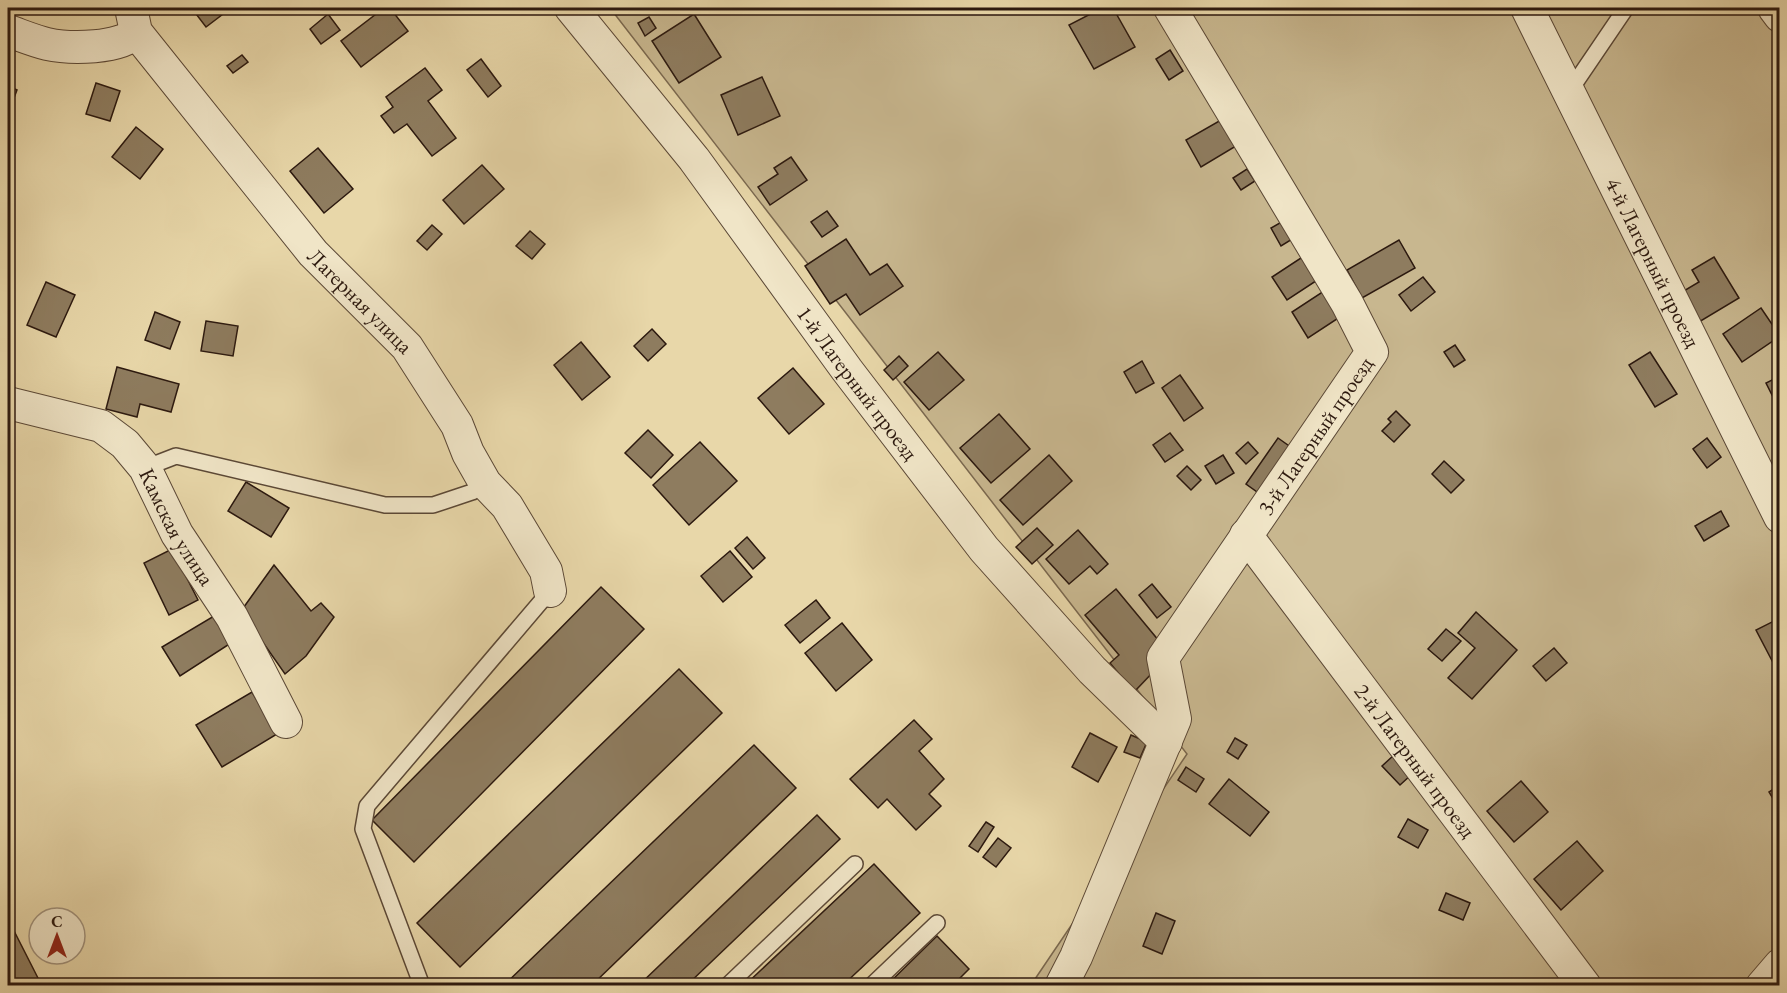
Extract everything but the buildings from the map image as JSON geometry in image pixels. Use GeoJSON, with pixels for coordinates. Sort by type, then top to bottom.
{"type":"FeatureCollection","features":[{"type":"Feature","properties":{"kind":"street","name":"1-й Лагерный проезд"},"geometry":{"type":"LineString","coordinates":[[571,8],[694,159],[848,370],[984,549],[1092,670],[1166,742]]}},
{"type":"Feature","properties":{"kind":"street","name":"3-й Лагерный проезд"},"geometry":{"type":"LineString","coordinates":[[1061,986],[1076,957],[1175,719],[1163,658],[1372,352],[1347,303],[1170,8]]}},
{"type":"Feature","properties":{"kind":"street","name":"4-й Лагерный проезд"},"geometry":{"type":"LineString","coordinates":[[1527,8],[1779,517]]}},
{"type":"Feature","properties":{"kind":"street"},"geometry":{"type":"LineString","coordinates":[[1774,8],[1779,16]]}},
{"type":"Feature","properties":{"kind":"street","name":"Лагерная улица"},"geometry":{"type":"LineString","coordinates":[[8,31],[48,45],[90,47],[128,41],[133,20]]}},
{"type":"Feature","properties":{"kind":"street","name":"Лагерная улица"},"geometry":{"type":"LineString","coordinates":[[133,20],[313,253],[407,347],[457,425],[468,453],[485,483],[507,506],[546,571],[550,591]]}},
{"type":"Feature","properties":{"kind":"street","name":"Камская улица"},"geometry":{"type":"LineString","coordinates":[[8,403],[101,426],[126,444],[144,468],[177,534],[232,617],[286,723]]}},
{"type":"Feature","properties":{"kind":"street","name":"2-й Лагерный проезд"},"geometry":{"type":"LineString","coordinates":[[1246,536],[1585,986]]}},
{"type":"Feature","properties":{"kind":"street"},"geometry":{"type":"LineString","coordinates":[[1762,986],[1779,965]]}},
{"type":"Feature","properties":{"kind":"lane"},"geometry":{"type":"LineString","coordinates":[[1569,92],[1626,8]]}},
{"type":"Feature","properties":{"kind":"lane"},"geometry":{"type":"LineString","coordinates":[[144,468],[176,456],[385,506],[433,505],[472,492],[485,483]]}},
{"type":"Feature","properties":{"kind":"lane"},"geometry":{"type":"LineString","coordinates":[[422,986],[363,829],[367,806],[550,591]]}},
{"type":"Feature","properties":{"kind":"lane"},"geometry":{"type":"LineString","coordinates":[[727,986],[855,864]]}},
{"type":"Feature","properties":{"kind":"lane"},"geometry":{"type":"LineString","coordinates":[[871,986],[937,923]]}},
{"type":"Feature","properties":{"kind":"shaded area"},"geometry":{"type":"Polygon","coordinates":[[[610,8],[1779,8],[1780,982],[1777,985],[1037,986],[1033,982],[1187,754],[610,8]]]}}]}
